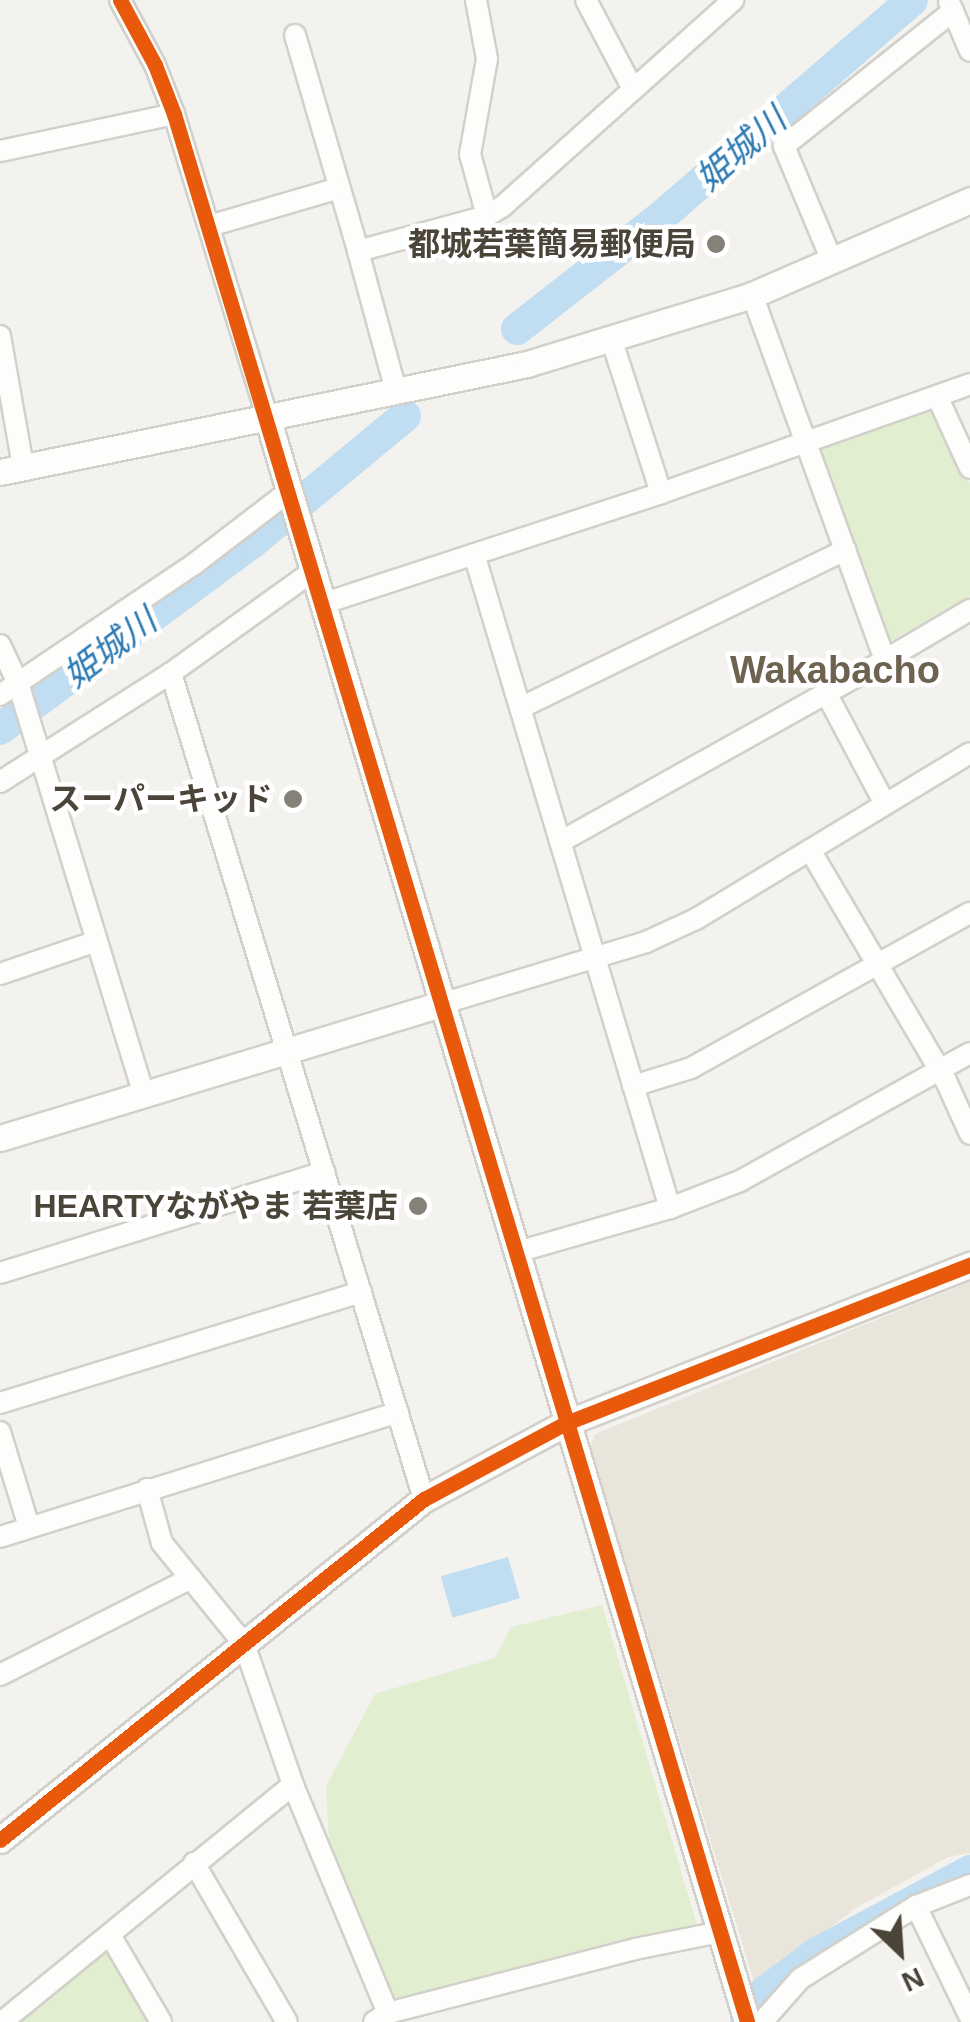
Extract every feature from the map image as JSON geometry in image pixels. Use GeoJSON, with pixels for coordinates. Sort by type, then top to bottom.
{"type":"FeatureCollection","features":[{"type":"Feature","properties":{"kind":"street"},"geometry":{"type":"LineString","coordinates":[[120,0],[155,65],[209,226],[747,2022]]}},
{"type":"Feature","properties":{"kind":"street"},"geometry":{"type":"LineString","coordinates":[[476,0],[487,59],[470,154],[488,216]]}},
{"type":"Feature","properties":{"kind":"street"},"geometry":{"type":"LineString","coordinates":[[586,0],[633,89]]}},
{"type":"Feature","properties":{"kind":"street"},"geometry":{"type":"LineString","coordinates":[[358,251],[488,216],[730,1]]}},
{"type":"Feature","properties":{"kind":"street"},"geometry":{"type":"LineString","coordinates":[[832,262],[784,146],[957,13],[970,51]]}},
{"type":"Feature","properties":{"kind":"street"},"geometry":{"type":"LineString","coordinates":[[295,35],[396,392]]}},
{"type":"Feature","properties":{"kind":"street"},"geometry":{"type":"LineString","coordinates":[[0,151],[174,114]]}},
{"type":"Feature","properties":{"kind":"street"},"geometry":{"type":"LineString","coordinates":[[209,226],[339,188]]}},
{"type":"Feature","properties":{"kind":"street"},"geometry":{"type":"LineString","coordinates":[[0,336],[12,470],[527,364],[752,295],[970,200]]}},
{"type":"Feature","properties":{"kind":"street"},"geometry":{"type":"LineString","coordinates":[[752,295],[885,660]]}},
{"type":"Feature","properties":{"kind":"street"},"geometry":{"type":"LineString","coordinates":[[611,338],[661,493]]}},
{"type":"Feature","properties":{"kind":"street"},"geometry":{"type":"LineString","coordinates":[[322,604],[661,493],[805,439],[970,384]]}},
{"type":"Feature","properties":{"kind":"street"},"geometry":{"type":"LineString","coordinates":[[937,396],[970,468]]}},
{"type":"Feature","properties":{"kind":"street"},"geometry":{"type":"LineString","coordinates":[[0,696],[290,499]]}},
{"type":"Feature","properties":{"kind":"street"},"geometry":{"type":"LineString","coordinates":[[520,708],[846,550]]}},
{"type":"Feature","properties":{"kind":"street"},"geometry":{"type":"LineString","coordinates":[[474,554],[670,1208]]}},
{"type":"Feature","properties":{"kind":"street"},"geometry":{"type":"LineString","coordinates":[[0,782],[171,673],[312,568]]}},
{"type":"Feature","properties":{"kind":"street"},"geometry":{"type":"LineString","coordinates":[[560,842],[970,610]]}},
{"type":"Feature","properties":{"kind":"street"},"geometry":{"type":"LineString","coordinates":[[0,645],[18,684],[143,1094]]}},
{"type":"Feature","properties":{"kind":"street"},"geometry":{"type":"LineString","coordinates":[[171,673],[424,1499]]}},
{"type":"Feature","properties":{"kind":"street"},"geometry":{"type":"LineString","coordinates":[[826,694],[884,802]]}},
{"type":"Feature","properties":{"kind":"street"},"geometry":{"type":"LineString","coordinates":[[0,1138],[596,958],[696,919],[970,753]]}},
{"type":"Feature","properties":{"kind":"street"},"geometry":{"type":"LineString","coordinates":[[810,850],[939,1071],[970,1134]]}},
{"type":"Feature","properties":{"kind":"street"},"geometry":{"type":"LineString","coordinates":[[633,1086],[691,1068],[970,913]]}},
{"type":"Feature","properties":{"kind":"street"},"geometry":{"type":"LineString","coordinates":[[0,974],[97,942]]}},
{"type":"Feature","properties":{"kind":"street"},"geometry":{"type":"LineString","coordinates":[[516,1252],[670,1208],[740,1181],[970,1053]]}},
{"type":"Feature","properties":{"kind":"street"},"geometry":{"type":"LineString","coordinates":[[0,1273],[324,1172]]}},
{"type":"Feature","properties":{"kind":"street"},"geometry":{"type":"LineString","coordinates":[[0,1840],[424,1499],[566,1423],[970,1265]]}},
{"type":"Feature","properties":{"kind":"street"},"geometry":{"type":"LineString","coordinates":[[0,1404],[360,1292]]}},
{"type":"Feature","properties":{"kind":"street"},"geometry":{"type":"LineString","coordinates":[[0,1536],[398,1412]]}},
{"type":"Feature","properties":{"kind":"street"},"geometry":{"type":"LineString","coordinates":[[0,1432],[29,1528]]}},
{"type":"Feature","properties":{"kind":"street"},"geometry":{"type":"LineString","coordinates":[[147,1489],[162,1544],[244,1644],[381,2018],[720,1932]]}},
{"type":"Feature","properties":{"kind":"street"},"geometry":{"type":"LineString","coordinates":[[0,1675],[191,1578]]}},
{"type":"Feature","properties":{"kind":"street"},"geometry":{"type":"LineString","coordinates":[[2,2022],[294,1785]]}},
{"type":"Feature","properties":{"kind":"street"},"geometry":{"type":"LineString","coordinates":[[194,1863],[287,2022]]}},
{"type":"Feature","properties":{"kind":"street"},"geometry":{"type":"LineString","coordinates":[[762,2022],[800,1979],[916,1906],[970,1885]]}},
{"type":"Feature","properties":{"kind":"street"},"geometry":{"type":"LineString","coordinates":[[916,1906],[970,2017]]}},
{"type":"Feature","properties":{"kind":"street"},"geometry":{"type":"LineString","coordinates":[[110,1935],[161,2022]]}},
{"type":"Feature","properties":{"kind":"shaded area"},"geometry":{"type":"Polygon","coordinates":[[[970,1282],[970,1853],[948,1857],[856,1908],[755,1985],[590,1447],[595,1434],[970,1282]]]}},
{"type":"Feature","properties":{"kind":"green space"},"geometry":{"type":"Polygon","coordinates":[[[934,406],[970,484],[970,596],[889,642],[818,448],[934,406]]]}},
{"type":"Feature","properties":{"kind":"green space"},"geometry":{"type":"Polygon","coordinates":[[[602,1605],[697,1925],[394,2002],[329,1842],[326,1786],[375,1694],[495,1658],[511,1627],[602,1605]]]}},
{"type":"Feature","properties":{"kind":"green space"},"geometry":{"type":"Polygon","coordinates":[[[106,1948],[151,2022],[16,2022],[106,1948]]]}},
{"type":"Feature","properties":{"kind":"water"},"geometry":{"type":"Polygon","coordinates":[[[508,1557],[520,1598],[453,1618],[441,1576],[508,1557]]]}},
{"type":"Feature","properties":{"kind":"waterway","name":"姫城川"},"geometry":{"type":"LineString","coordinates":[[517,329],[662,216],[912,0]]}},
{"type":"Feature","properties":{"kind":"waterway","name":"姫城川"},"geometry":{"type":"LineString","coordinates":[[0,729],[254,541],[405,416]]}},
{"type":"Feature","properties":{"kind":"waterway"},"geometry":{"type":"LineString","coordinates":[[746,2022],[765,1992],[817,1953],[970,1871]]}},
{"type":"Feature","properties":{"kind":"cycle path"},"geometry":{"type":"LineString","coordinates":[[120,0],[155,65],[174,114],[747,2022]]}},
{"type":"Feature","properties":{"kind":"cycle path"},"geometry":{"type":"LineString","coordinates":[[0,1840],[424,1499],[566,1423],[970,1265]]}},
{"type":"Feature","properties":{"kind":"place","name":"都城若葉簡易郵便局"},"geometry":{"type":"Point","coordinates":[716,244]}},
{"type":"Feature","properties":{"kind":"place","name":"スーパーキッド"},"geometry":{"type":"Point","coordinates":[293,799]}},
{"type":"Feature","properties":{"kind":"place","name":"HEARTYながやま 若葉店"},"geometry":{"type":"Point","coordinates":[418,1206]}},
{"type":"Feature","properties":{"kind":"district","name":"Wakabacho"},"geometry":{"type":"Point","coordinates":[835,671]}}]}
